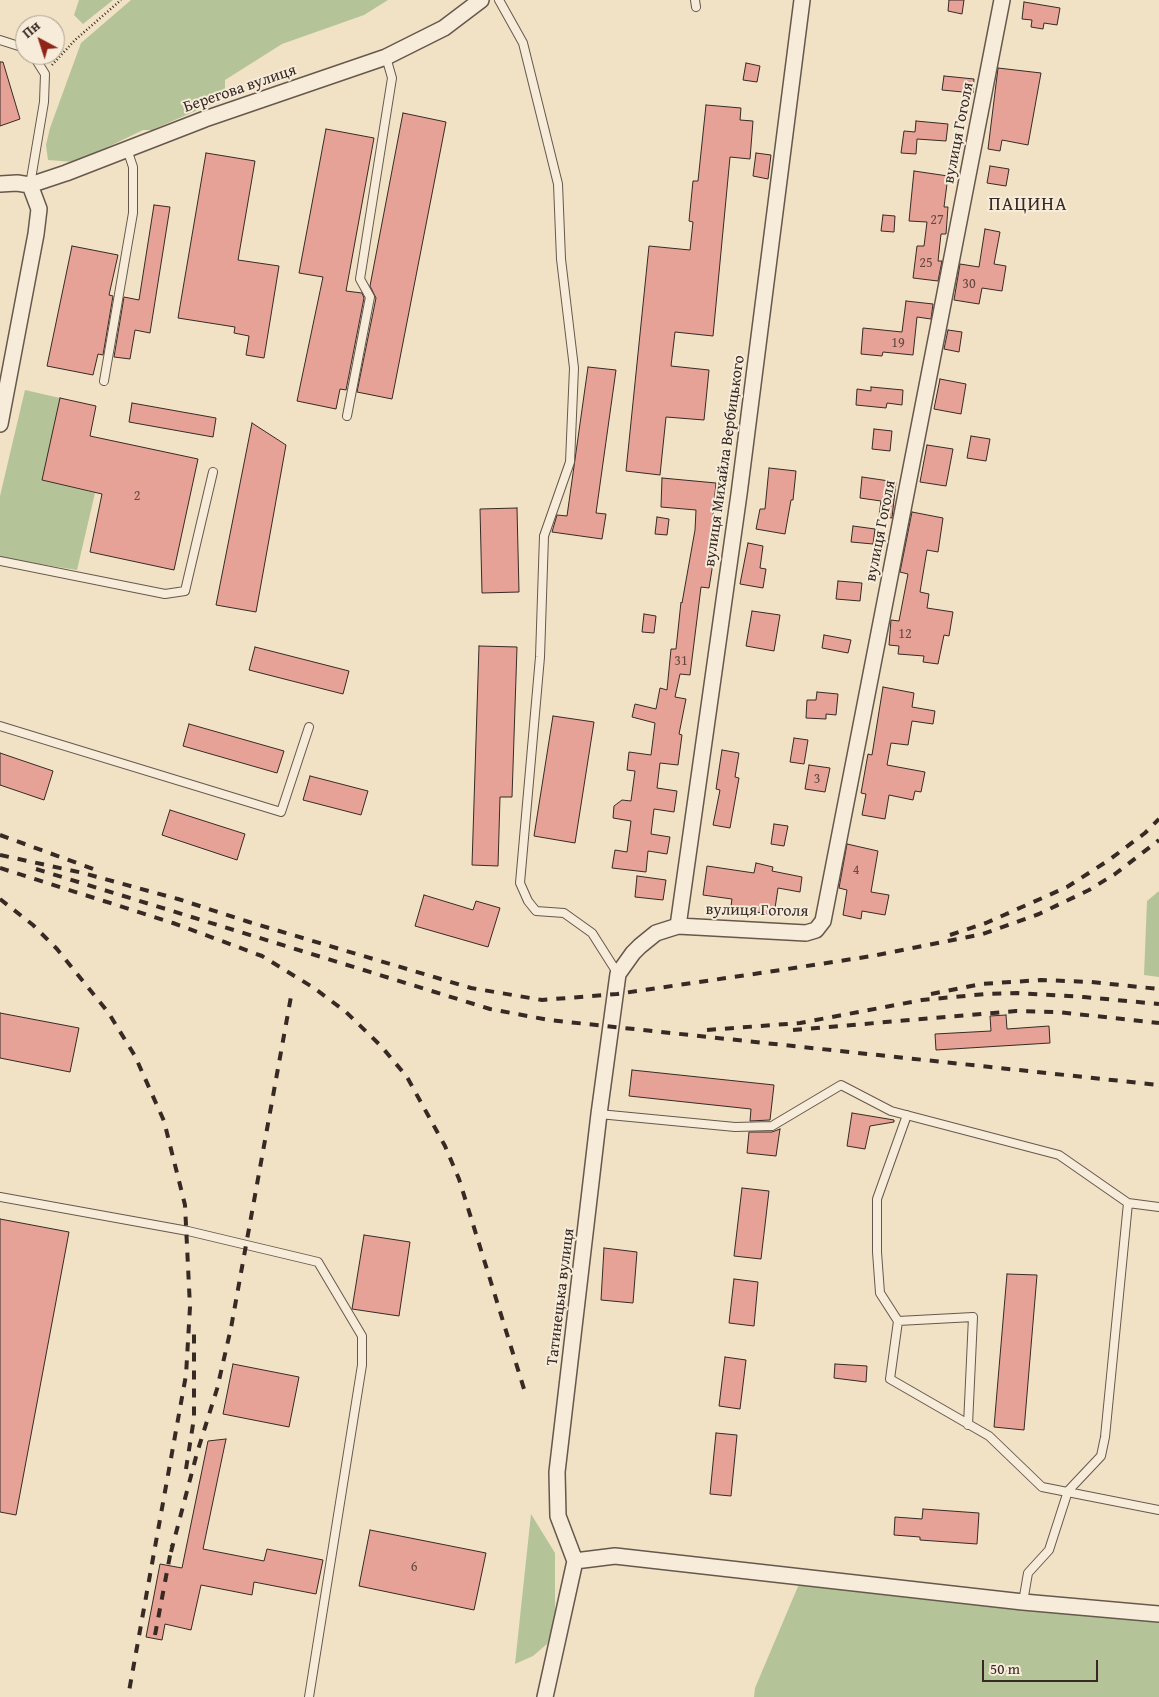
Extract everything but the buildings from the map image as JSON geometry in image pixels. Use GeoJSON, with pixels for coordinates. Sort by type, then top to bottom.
{"type":"FeatureCollection","features":[{"type":"Feature","properties":{"kind":"street","name":"Берегова вулиця"},"geometry":{"type":"LineString","coordinates":[[0,184],[17,182],[30,185],[205,119],[386,57],[444,28],[481,0]]}},
{"type":"Feature","properties":{"kind":"street","name":"вулиця Михайла Вербицького"},"geometry":{"type":"LineString","coordinates":[[678,926],[740,484],[802,0]]}},
{"type":"Feature","properties":{"kind":"street","name":"вулиця Гоголя"},"geometry":{"type":"LineString","coordinates":[[678,926],[806,933],[816,930],[823,921],[1002,0]]}},
{"type":"Feature","properties":{"kind":"street"},"geometry":{"type":"LineString","coordinates":[[0,424],[36,234],[39,209],[30,185]]}},
{"type":"Feature","properties":{"kind":"street"},"geometry":{"type":"LineString","coordinates":[[618,974],[633,953],[656,933],[678,926]]}},
{"type":"Feature","properties":{"kind":"street","name":"Татинецька вулиця"},"geometry":{"type":"LineString","coordinates":[[575,1561],[558,1516],[557,1472],[599,1114],[617,994],[618,974]]}},
{"type":"Feature","properties":{"kind":"street"},"geometry":{"type":"LineString","coordinates":[[545,1697],[575,1561],[615,1556],[1023,1602],[1159,1614]]}},
{"type":"Feature","properties":{"kind":"lane"},"geometry":{"type":"LineString","coordinates":[[499,0],[523,43],[558,184],[561,259],[574,368],[570,462],[544,536],[540,657],[520,883],[528,901],[536,911],[564,913],[592,933],[618,974]]}},
{"type":"Feature","properties":{"kind":"lane"},"geometry":{"type":"LineString","coordinates":[[0,40],[15,45]]}},
{"type":"Feature","properties":{"kind":"lane"},"geometry":{"type":"LineString","coordinates":[[347,416],[370,296],[360,279],[392,78],[386,57]]}},
{"type":"Feature","properties":{"kind":"lane"},"geometry":{"type":"LineString","coordinates":[[30,185],[44,102],[45,74],[39,65]]}},
{"type":"Feature","properties":{"kind":"lane"},"geometry":{"type":"LineString","coordinates":[[104,381],[133,213],[133,166],[127,149]]}},
{"type":"Feature","properties":{"kind":"lane"},"geometry":{"type":"LineString","coordinates":[[0,561],[165,594],[185,591],[213,472]]}},
{"type":"Feature","properties":{"kind":"lane"},"geometry":{"type":"LineString","coordinates":[[0,726],[281,812],[309,727]]}},
{"type":"Feature","properties":{"kind":"lane"},"geometry":{"type":"LineString","coordinates":[[599,1114],[735,1127],[772,1126],[841,1085],[891,1111],[1059,1155],[1128,1203],[1159,1207]]}},
{"type":"Feature","properties":{"kind":"lane"},"geometry":{"type":"LineString","coordinates":[[907,1115],[877,1198],[877,1252],[880,1293],[898,1321],[890,1379],[989,1436],[1042,1488],[1068,1491],[1159,1510]]}},
{"type":"Feature","properties":{"kind":"lane"},"geometry":{"type":"LineString","coordinates":[[0,1197],[188,1231],[318,1262],[362,1336],[362,1365],[309,1697]]}},
{"type":"Feature","properties":{"kind":"lane"},"geometry":{"type":"LineString","coordinates":[[1023,1602],[1028,1573],[1049,1550],[1068,1491],[1100,1456],[1105,1436],[1128,1203]]}},
{"type":"Feature","properties":{"kind":"lane"},"geometry":{"type":"LineString","coordinates":[[898,1321],[973,1317],[968,1424]]}},
{"type":"Feature","properties":{"kind":"path"},"geometry":{"type":"LineString","coordinates":[[45,74],[75,40],[121,0]]}},
{"type":"Feature","properties":{"kind":"green space"},"geometry":{"type":"Polygon","coordinates":[[[79,0],[113,0],[83,24],[74,15],[79,0]]]}},
{"type":"Feature","properties":{"kind":"green space"},"geometry":{"type":"Polygon","coordinates":[[[131,0],[388,0],[364,15],[282,44],[225,80],[225,98],[152,130],[143,130],[75,162],[48,160],[46,145],[50,128],[81,43],[131,0]]]}},
{"type":"Feature","properties":{"kind":"green space"},"geometry":{"type":"Polygon","coordinates":[[[25,390],[60,398],[42,480],[95,493],[77,570],[0,558],[0,496],[25,390]]]}},
{"type":"Feature","properties":{"kind":"green space"},"geometry":{"type":"Polygon","coordinates":[[[1159,891],[1159,977],[1144,975],[1147,901],[1159,891]]]}},
{"type":"Feature","properties":{"kind":"green space"},"geometry":{"type":"Polygon","coordinates":[[[531,1514],[555,1553],[555,1621],[547,1644],[533,1656],[515,1664],[531,1514]]]}},
{"type":"Feature","properties":{"kind":"green space"},"geometry":{"type":"Polygon","coordinates":[[[802,1577],[1159,1614],[1159,1697],[754,1697],[755,1688],[802,1577]]]}},
{"type":"Feature","properties":{"kind":"railway"},"geometry":{"type":"LineString","coordinates":[[950,935],[986,923],[1067,887],[1109,860],[1145,833],[1159,819]]}},
{"type":"Feature","properties":{"kind":"railway"},"geometry":{"type":"LineString","coordinates":[[0,835],[96,870]]}},
{"type":"Feature","properties":{"kind":"railway"},"geometry":{"type":"LineString","coordinates":[[0,855],[83,873],[178,899],[471,988],[542,1000],[617,994],[781,970],[872,956],[983,934],[1039,914],[1089,890],[1115,874],[1159,840]]}},
{"type":"Feature","properties":{"kind":"railway"},"geometry":{"type":"LineString","coordinates":[[0,868],[173,923],[262,956],[314,988],[346,1012],[381,1046],[407,1077],[445,1146],[459,1179],[524,1389]]}},
{"type":"Feature","properties":{"kind":"railway"},"geometry":{"type":"LineString","coordinates":[[36,869],[490,1009],[549,1020],[1159,1085]]}},
{"type":"Feature","properties":{"kind":"railway"},"geometry":{"type":"LineString","coordinates":[[0,899],[33,925],[57,949],[108,1012],[135,1056],[164,1121],[185,1205],[190,1307],[186,1375],[128,1697]]}},
{"type":"Feature","properties":{"kind":"railway"},"geometry":{"type":"LineString","coordinates":[[931,994],[981,984],[1041,980],[1091,982],[1159,989]]}},
{"type":"Feature","properties":{"kind":"railway"},"geometry":{"type":"LineString","coordinates":[[171,1552],[197,1453],[217,1389],[231,1328],[292,991]]}},
{"type":"Feature","properties":{"kind":"railway"},"geometry":{"type":"LineString","coordinates":[[707,1030],[800,1023],[922,1000],[986,994],[1017,993],[1159,1004]]}},
{"type":"Feature","properties":{"kind":"railway"},"geometry":{"type":"LineString","coordinates":[[793,1030],[1016,1011],[1058,1012],[1159,1023]]}},
{"type":"Feature","properties":{"kind":"railway"},"geometry":{"type":"LineString","coordinates":[[186,1469],[194,1418],[194,1330]]}},
{"type":"Feature","properties":{"kind":"railway"},"geometry":{"type":"LineString","coordinates":[[155,1635],[172,1545]]}},
{"type":"Feature","properties":{"kind":"district","name":"ПАЦИНА"},"geometry":{"type":"Point","coordinates":[1028,205]}}]}
